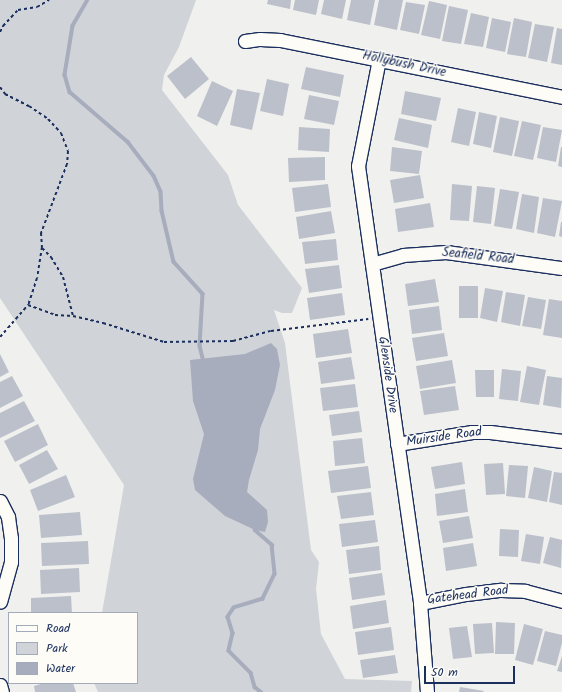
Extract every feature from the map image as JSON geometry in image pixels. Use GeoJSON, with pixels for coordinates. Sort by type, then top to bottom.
{"type":"FeatureCollection","features":[{"type":"Feature","properties":{"kind":"street","name":"Hollybush Drive"},"geometry":{"type":"LineString","coordinates":[[245,41],[260,39],[280,40],[562,97]]}},
{"type":"Feature","properties":{"kind":"street","name":"Glenside Drive"},"geometry":{"type":"LineString","coordinates":[[379,59],[358,166],[420,603],[428,692]]}},
{"type":"Feature","properties":{"kind":"street","name":"Seafield Road"},"geometry":{"type":"LineString","coordinates":[[372,264],[403,255],[446,252],[562,268]]}},
{"type":"Feature","properties":{"kind":"street","name":"Muirside Road"},"geometry":{"type":"LineString","coordinates":[[397,444],[478,432],[508,433],[562,441]]}},
{"type":"Feature","properties":{"kind":"street"},"geometry":{"type":"LineString","coordinates":[[0,501],[8,517],[11,538],[11,562],[0,602]]}},
{"type":"Feature","properties":{"kind":"street","name":"Gatehead Road"},"geometry":{"type":"LineString","coordinates":[[420,603],[466,594],[501,590],[525,591],[562,601]]}},
{"type":"Feature","properties":{"kind":"street"},"geometry":{"type":"LineString","coordinates":[[0,685],[2,692]]}},
{"type":"Feature","properties":{"kind":"path"},"geometry":{"type":"LineString","coordinates":[[0,32],[3,26],[18,10],[37,7],[49,0]]}},
{"type":"Feature","properties":{"kind":"path"},"geometry":{"type":"LineString","coordinates":[[0,88],[5,94],[29,106],[48,119],[61,133],[68,151],[67,164],[41,233],[42,247],[37,278],[28,305],[0,337]]}},
{"type":"Feature","properties":{"kind":"path"},"geometry":{"type":"LineString","coordinates":[[42,247],[51,257],[63,277],[73,316]]}},
{"type":"Feature","properties":{"kind":"path"},"geometry":{"type":"LineString","coordinates":[[28,305],[55,315],[73,316],[103,323],[164,342],[233,341],[271,331],[379,318]]}},
{"type":"Feature","properties":{"kind":"green space"},"geometry":{"type":"Polygon","coordinates":[[[0,0],[196,0],[179,47],[164,75],[162,90],[228,175],[238,205],[302,288],[292,313],[282,313],[274,310],[285,343],[311,550],[319,562],[316,589],[321,634],[345,679],[412,681],[411,692],[98,692],[94,684],[138,684],[138,612],[102,612],[124,485],[0,298],[0,0]]]}},
{"type":"Feature","properties":{"kind":"water"},"geometry":{"type":"Polygon","coordinates":[[[271,343],[277,349],[280,365],[275,390],[260,429],[258,450],[247,492],[267,510],[268,522],[265,532],[255,530],[225,516],[195,490],[193,479],[204,434],[193,401],[190,360],[245,354],[271,343]]]}},
{"type":"Feature","properties":{"kind":"building"},"geometry":{"type":"Polygon","coordinates":[[[268,0],[291,0],[290,9],[267,4],[268,0]]]}},
{"type":"Feature","properties":{"kind":"building"},"geometry":{"type":"Polygon","coordinates":[[[295,0],[319,0],[316,15],[293,10],[295,0]]]}},
{"type":"Feature","properties":{"kind":"building"},"geometry":{"type":"Polygon","coordinates":[[[324,0],[346,0],[342,19],[321,14],[324,0]]]}},
{"type":"Feature","properties":{"kind":"building"},"geometry":{"type":"Polygon","coordinates":[[[351,0],[375,0],[370,25],[347,20],[351,0]]]}},
{"type":"Feature","properties":{"kind":"building"},"geometry":{"type":"Polygon","coordinates":[[[379,0],[403,0],[397,30],[374,25],[379,0]]]}},
{"type":"Feature","properties":{"kind":"building"},"geometry":{"type":"Polygon","coordinates":[[[429,1],[447,5],[440,39],[421,35],[429,1]]]}},
{"type":"Feature","properties":{"kind":"building"},"geometry":{"type":"Polygon","coordinates":[[[406,2],[425,5],[419,34],[400,30],[406,2]]]}},
{"type":"Feature","properties":{"kind":"building"},"geometry":{"type":"Polygon","coordinates":[[[449,6],[468,10],[461,44],[442,41],[449,6]]]}},
{"type":"Feature","properties":{"kind":"building"},"geometry":{"type":"Polygon","coordinates":[[[471,13],[489,17],[483,47],[464,44],[471,13]]]}},
{"type":"Feature","properties":{"kind":"building"},"geometry":{"type":"Polygon","coordinates":[[[492,18],[511,22],[505,52],[486,48],[492,18]]]}},
{"type":"Feature","properties":{"kind":"building"},"geometry":{"type":"Polygon","coordinates":[[[514,18],[532,22],[526,57],[507,54],[514,18]]]}},
{"type":"Feature","properties":{"kind":"building"},"geometry":{"type":"Polygon","coordinates":[[[535,24],[554,27],[547,62],[528,58],[535,24]]]}},
{"type":"Feature","properties":{"kind":"building"},"geometry":{"type":"Polygon","coordinates":[[[557,28],[562,29],[562,65],[551,63],[557,28]]]}},
{"type":"Feature","properties":{"kind":"building"},"geometry":{"type":"Polygon","coordinates":[[[191,57],[209,79],[185,99],[167,76],[191,57]]]}},
{"type":"Feature","properties":{"kind":"building"},"geometry":{"type":"Polygon","coordinates":[[[306,67],[344,75],[340,97],[301,89],[306,67]]]}},
{"type":"Feature","properties":{"kind":"building"},"geometry":{"type":"Polygon","coordinates":[[[267,79],[289,84],[283,116],[260,111],[267,79]]]}},
{"type":"Feature","properties":{"kind":"building"},"geometry":{"type":"Polygon","coordinates":[[[212,81],[233,91],[217,126],[197,116],[212,81]]]}},
{"type":"Feature","properties":{"kind":"building"},"geometry":{"type":"Polygon","coordinates":[[[237,89],[260,93],[252,130],[230,125],[237,89]]]}},
{"type":"Feature","properties":{"kind":"building"},"geometry":{"type":"Polygon","coordinates":[[[405,91],[441,98],[436,121],[401,114],[405,91]]]}},
{"type":"Feature","properties":{"kind":"building"},"geometry":{"type":"Polygon","coordinates":[[[309,95],[339,101],[334,125],[304,119],[309,95]]]}},
{"type":"Feature","properties":{"kind":"building"},"geometry":{"type":"Polygon","coordinates":[[[458,108],[476,112],[469,146],[451,142],[458,108]]]}},
{"type":"Feature","properties":{"kind":"building"},"geometry":{"type":"Polygon","coordinates":[[[479,112],[497,116],[491,148],[473,144],[479,112]]]}},
{"type":"Feature","properties":{"kind":"building"},"geometry":{"type":"Polygon","coordinates":[[[500,117],[519,121],[512,156],[493,152],[500,117]]]}},
{"type":"Feature","properties":{"kind":"building"},"geometry":{"type":"Polygon","coordinates":[[[399,118],[432,125],[428,148],[394,140],[399,118]]]}},
{"type":"Feature","properties":{"kind":"building"},"geometry":{"type":"Polygon","coordinates":[[[522,121],[541,125],[533,160],[514,156],[522,121]]]}},
{"type":"Feature","properties":{"kind":"building"},"geometry":{"type":"Polygon","coordinates":[[[299,127],[330,129],[329,152],[298,150],[299,127]]]}},
{"type":"Feature","properties":{"kind":"building"},"geometry":{"type":"Polygon","coordinates":[[[543,127],[562,130],[556,162],[537,158],[543,127]]]}},
{"type":"Feature","properties":{"kind":"building"},"geometry":{"type":"Polygon","coordinates":[[[392,147],[422,151],[419,174],[390,171],[392,147]]]}},
{"type":"Feature","properties":{"kind":"building"},"geometry":{"type":"Polygon","coordinates":[[[562,147],[562,167],[558,166],[562,147]]]}},
{"type":"Feature","properties":{"kind":"building"},"geometry":{"type":"Polygon","coordinates":[[[325,157],[325,180],[289,182],[288,158],[325,157]]]}},
{"type":"Feature","properties":{"kind":"building"},"geometry":{"type":"Polygon","coordinates":[[[420,175],[424,198],[394,203],[390,180],[420,175]]]}},
{"type":"Feature","properties":{"kind":"building"},"geometry":{"type":"Polygon","coordinates":[[[328,184],[331,207],[295,212],[292,188],[328,184]]]}},
{"type":"Feature","properties":{"kind":"building"},"geometry":{"type":"Polygon","coordinates":[[[452,184],[472,186],[469,221],[450,220],[452,184]]]}},
{"type":"Feature","properties":{"kind":"building"},"geometry":{"type":"Polygon","coordinates":[[[477,186],[495,188],[491,224],[473,222],[477,186]]]}},
{"type":"Feature","properties":{"kind":"building"},"geometry":{"type":"Polygon","coordinates":[[[500,189],[519,192],[512,229],[494,226],[500,189]]]}},
{"type":"Feature","properties":{"kind":"building"},"geometry":{"type":"Polygon","coordinates":[[[522,194],[539,197],[534,233],[516,229],[522,194]]]}},
{"type":"Feature","properties":{"kind":"building"},"geometry":{"type":"Polygon","coordinates":[[[543,198],[562,201],[555,237],[537,233],[543,198]]]}},
{"type":"Feature","properties":{"kind":"building"},"geometry":{"type":"Polygon","coordinates":[[[430,203],[434,227],[398,232],[395,209],[430,203]]]}},
{"type":"Feature","properties":{"kind":"building"},"geometry":{"type":"Polygon","coordinates":[[[331,211],[335,233],[299,239],[296,217],[331,211]]]}},
{"type":"Feature","properties":{"kind":"building"},"geometry":{"type":"Polygon","coordinates":[[[562,222],[562,237],[559,236],[562,222]]]}},
{"type":"Feature","properties":{"kind":"building"},"geometry":{"type":"Polygon","coordinates":[[[336,239],[338,260],[305,264],[302,242],[336,239]]]}},
{"type":"Feature","properties":{"kind":"building"},"geometry":{"type":"Polygon","coordinates":[[[339,265],[342,288],[309,293],[305,269],[339,265]]]}},
{"type":"Feature","properties":{"kind":"building"},"geometry":{"type":"Polygon","coordinates":[[[435,279],[439,302],[408,306],[405,284],[435,279]]]}},
{"type":"Feature","properties":{"kind":"building"},"geometry":{"type":"Polygon","coordinates":[[[459,286],[478,286],[478,318],[459,318],[459,286]]]}},
{"type":"Feature","properties":{"kind":"building"},"geometry":{"type":"Polygon","coordinates":[[[485,288],[503,291],[497,322],[480,318],[485,288]]]}},
{"type":"Feature","properties":{"kind":"building"},"geometry":{"type":"Polygon","coordinates":[[[506,292],[525,295],[520,326],[501,322],[506,292]]]}},
{"type":"Feature","properties":{"kind":"building"},"geometry":{"type":"Polygon","coordinates":[[[342,293],[345,315],[310,320],[307,298],[342,293]]]}},
{"type":"Feature","properties":{"kind":"building"},"geometry":{"type":"Polygon","coordinates":[[[528,297],[546,300],[541,329],[522,326],[528,297]]]}},
{"type":"Feature","properties":{"kind":"building"},"geometry":{"type":"Polygon","coordinates":[[[549,299],[562,301],[562,338],[543,335],[549,299]]]}},
{"type":"Feature","properties":{"kind":"building"},"geometry":{"type":"Polygon","coordinates":[[[439,306],[442,330],[412,334],[409,310],[439,306]]]}},
{"type":"Feature","properties":{"kind":"building"},"geometry":{"type":"Polygon","coordinates":[[[348,329],[352,353],[316,358],[313,334],[348,329]]]}},
{"type":"Feature","properties":{"kind":"building"},"geometry":{"type":"Polygon","coordinates":[[[444,333],[448,356],[416,361],[412,338],[444,333]]]}},
{"type":"Feature","properties":{"kind":"building"},"geometry":{"type":"Polygon","coordinates":[[[0,354],[9,372],[0,377],[0,354]]]}},
{"type":"Feature","properties":{"kind":"building"},"geometry":{"type":"Polygon","coordinates":[[[351,357],[355,379],[321,384],[318,362],[351,357]]]}},
{"type":"Feature","properties":{"kind":"building"},"geometry":{"type":"Polygon","coordinates":[[[452,360],[456,383],[420,389],[416,366],[452,360]]]}},
{"type":"Feature","properties":{"kind":"building"},"geometry":{"type":"Polygon","coordinates":[[[527,366],[546,370],[539,405],[520,402],[527,366]]]}},
{"type":"Feature","properties":{"kind":"building"},"geometry":{"type":"Polygon","coordinates":[[[502,369],[521,371],[518,401],[499,399],[502,369]]]}},
{"type":"Feature","properties":{"kind":"building"},"geometry":{"type":"Polygon","coordinates":[[[475,370],[494,370],[494,397],[476,397],[475,370]]]}},
{"type":"Feature","properties":{"kind":"building"},"geometry":{"type":"Polygon","coordinates":[[[12,376],[23,396],[0,408],[0,382],[12,376]]]}},
{"type":"Feature","properties":{"kind":"building"},"geometry":{"type":"Polygon","coordinates":[[[547,376],[562,378],[561,408],[543,405],[547,376]]]}},
{"type":"Feature","properties":{"kind":"building"},"geometry":{"type":"Polygon","coordinates":[[[355,384],[358,407],[323,411],[320,388],[355,384]]]}},
{"type":"Feature","properties":{"kind":"building"},"geometry":{"type":"Polygon","coordinates":[[[455,386],[459,410],[424,415],[420,391],[455,386]]]}},
{"type":"Feature","properties":{"kind":"building"},"geometry":{"type":"Polygon","coordinates":[[[24,401],[35,421],[0,438],[0,413],[24,401]]]}},
{"type":"Feature","properties":{"kind":"building"},"geometry":{"type":"Polygon","coordinates":[[[359,411],[362,432],[332,436],[329,415],[359,411]]]}},
{"type":"Feature","properties":{"kind":"building"},"geometry":{"type":"Polygon","coordinates":[[[38,424],[48,445],[15,462],[4,441],[38,424]]]}},
{"type":"Feature","properties":{"kind":"building"},"geometry":{"type":"Polygon","coordinates":[[[362,438],[365,463],[335,466],[333,441],[362,438]]]}},
{"type":"Feature","properties":{"kind":"building"},"geometry":{"type":"Polygon","coordinates":[[[47,450],[58,469],[29,484],[19,465],[47,450]]]}},
{"type":"Feature","properties":{"kind":"building"},"geometry":{"type":"Polygon","coordinates":[[[462,462],[465,484],[435,489],[431,467],[462,462]]]}},
{"type":"Feature","properties":{"kind":"building"},"geometry":{"type":"Polygon","coordinates":[[[503,463],[505,494],[486,495],[484,464],[503,463]]]}},
{"type":"Feature","properties":{"kind":"building"},"geometry":{"type":"Polygon","coordinates":[[[509,465],[528,466],[525,498],[506,496],[509,465]]]}},
{"type":"Feature","properties":{"kind":"building"},"geometry":{"type":"Polygon","coordinates":[[[368,466],[371,488],[331,493],[328,471],[368,466]]]}},
{"type":"Feature","properties":{"kind":"building"},"geometry":{"type":"Polygon","coordinates":[[[534,467],[552,471],[547,502],[528,498],[534,467]]]}},
{"type":"Feature","properties":{"kind":"building"},"geometry":{"type":"Polygon","coordinates":[[[554,472],[562,473],[562,505],[549,502],[554,472]]]}},
{"type":"Feature","properties":{"kind":"building"},"geometry":{"type":"Polygon","coordinates":[[[66,475],[75,497],[38,511],[30,490],[66,475]]]}},
{"type":"Feature","properties":{"kind":"building"},"geometry":{"type":"Polygon","coordinates":[[[465,489],[468,512],[437,516],[435,494],[465,489]]]}},
{"type":"Feature","properties":{"kind":"building"},"geometry":{"type":"Polygon","coordinates":[[[371,492],[374,515],[341,519],[337,496],[371,492]]]}},
{"type":"Feature","properties":{"kind":"building"},"geometry":{"type":"Polygon","coordinates":[[[80,512],[82,535],[41,538],[39,515],[80,512]]]}},
{"type":"Feature","properties":{"kind":"building"},"geometry":{"type":"Polygon","coordinates":[[[469,516],[473,538],[443,543],[439,521],[469,516]]]}},
{"type":"Feature","properties":{"kind":"building"},"geometry":{"type":"Polygon","coordinates":[[[375,520],[378,542],[342,547],[339,524],[375,520]]]}},
{"type":"Feature","properties":{"kind":"building"},"geometry":{"type":"Polygon","coordinates":[[[500,529],[519,530],[518,557],[499,556],[500,529]]]}},
{"type":"Feature","properties":{"kind":"building"},"geometry":{"type":"Polygon","coordinates":[[[526,534],[544,537],[540,564],[521,561],[526,534]]]}},
{"type":"Feature","properties":{"kind":"building"},"geometry":{"type":"Polygon","coordinates":[[[550,537],[562,540],[561,568],[543,563],[550,537]]]}},
{"type":"Feature","properties":{"kind":"building"},"geometry":{"type":"Polygon","coordinates":[[[88,541],[89,564],[42,566],[41,543],[88,541]]]}},
{"type":"Feature","properties":{"kind":"building"},"geometry":{"type":"Polygon","coordinates":[[[473,543],[477,566],[446,571],[443,548],[473,543]]]}},
{"type":"Feature","properties":{"kind":"building"},"geometry":{"type":"Polygon","coordinates":[[[379,546],[381,570],[349,574],[346,550],[379,546]]]}},
{"type":"Feature","properties":{"kind":"building"},"geometry":{"type":"Polygon","coordinates":[[[79,568],[80,592],[41,594],[40,570],[79,568]]]}},
{"type":"Feature","properties":{"kind":"building"},"geometry":{"type":"Polygon","coordinates":[[[382,573],[385,595],[352,600],[349,578],[382,573]]]}},
{"type":"Feature","properties":{"kind":"building"},"geometry":{"type":"Polygon","coordinates":[[[71,596],[72,612],[31,612],[31,598],[71,596]]]}},
{"type":"Feature","properties":{"kind":"building"},"geometry":{"type":"Polygon","coordinates":[[[386,600],[389,623],[353,629],[350,606],[386,600]]]}},
{"type":"Feature","properties":{"kind":"building"},"geometry":{"type":"Polygon","coordinates":[[[496,622],[515,623],[514,654],[495,654],[496,622]]]}},
{"type":"Feature","properties":{"kind":"building"},"geometry":{"type":"Polygon","coordinates":[[[492,623],[494,653],[475,654],[473,624],[492,623]]]}},
{"type":"Feature","properties":{"kind":"building"},"geometry":{"type":"Polygon","coordinates":[[[524,624],[543,629],[533,665],[515,660],[524,624]]]}},
{"type":"Feature","properties":{"kind":"building"},"geometry":{"type":"Polygon","coordinates":[[[467,626],[472,657],[453,659],[449,628],[467,626]]]}},
{"type":"Feature","properties":{"kind":"building"},"geometry":{"type":"Polygon","coordinates":[[[391,627],[394,650],[358,655],[355,632],[391,627]]]}},
{"type":"Feature","properties":{"kind":"building"},"geometry":{"type":"Polygon","coordinates":[[[545,631],[562,635],[562,643],[556,666],[537,661],[545,631]]]}},
{"type":"Feature","properties":{"kind":"building"},"geometry":{"type":"Polygon","coordinates":[[[395,655],[398,673],[363,678],[360,660],[395,655]]]}},
{"type":"Feature","properties":{"kind":"building"},"geometry":{"type":"Polygon","coordinates":[[[562,656],[562,672],[557,671],[562,656]]]}},
{"type":"Feature","properties":{"kind":"building"},"geometry":{"type":"Polygon","coordinates":[[[41,684],[73,684],[76,692],[35,692],[34,686],[41,684]]]}},
{"type":"Feature","properties":{"kind":"building"},"geometry":{"type":"Polygon","coordinates":[[[460,687],[484,691],[459,692],[460,687]]]}},
{"type":"Feature","properties":{"kind":"waterway"},"geometry":{"type":"LineString","coordinates":[[88,0],[73,26],[65,75],[70,92],[128,142],[154,176],[161,192],[162,211],[174,262],[203,294],[200,346],[203,358]]}},
{"type":"Feature","properties":{"kind":"waterway"},"geometry":{"type":"LineString","coordinates":[[255,530],[272,545],[275,574],[263,599],[234,608],[228,617],[233,633],[229,651],[251,673],[255,687],[261,692]]}}]}
